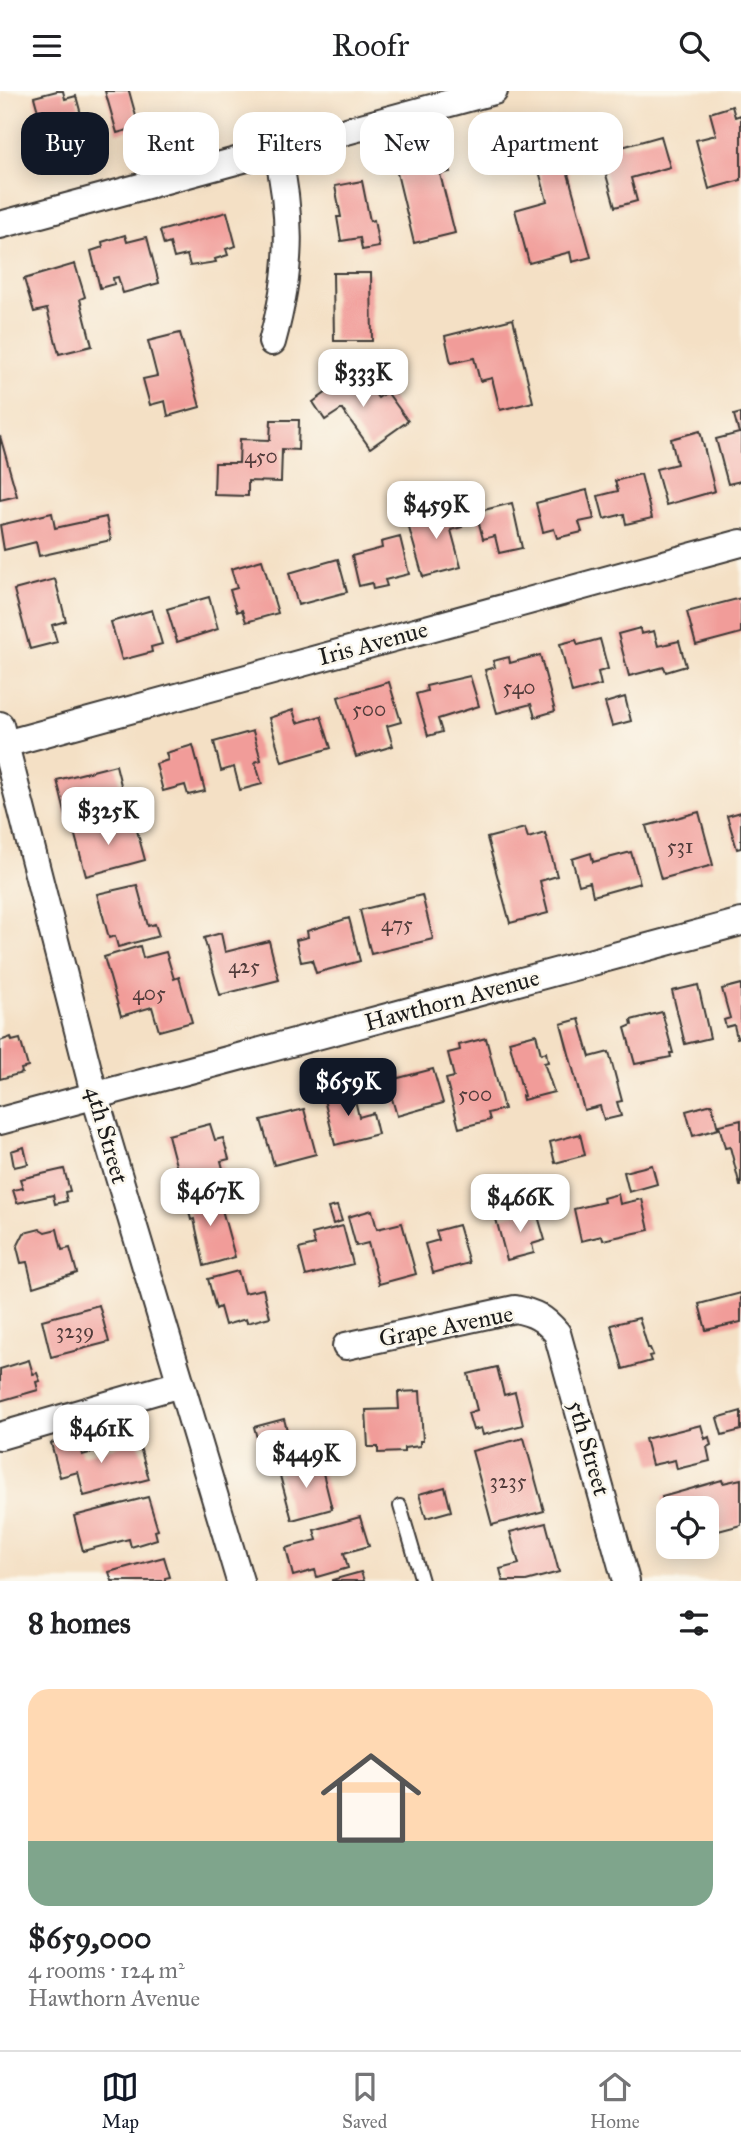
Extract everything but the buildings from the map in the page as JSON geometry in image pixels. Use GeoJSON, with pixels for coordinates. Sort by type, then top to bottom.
{"type":"FeatureCollection","features":[{"type":"Feature","properties":{"kind":"street"},"geometry":{"type":"LineString","coordinates":[[346,131],[483,92]]}},
{"type":"Feature","properties":{"kind":"street"},"geometry":{"type":"LineString","coordinates":[[0,225],[233,162]]}},
{"type":"Feature","properties":{"kind":"street"},"geometry":{"type":"LineString","coordinates":[[272,342],[284,301],[289,250],[282,175]]}},
{"type":"Feature","properties":{"kind":"street","name":"Iris Avenue"},"geometry":{"type":"LineString","coordinates":[[3,735],[741,543]]}},
{"type":"Feature","properties":{"kind":"street","name":"4th Street"},"geometry":{"type":"LineString","coordinates":[[3,735],[95,1097],[240,1581]]}},
{"type":"Feature","properties":{"kind":"street","name":"Hawthorn Avenue"},"geometry":{"type":"LineString","coordinates":[[0,1121],[741,922]]}},
{"type":"Feature","properties":{"kind":"street","name":"Grape Avenue"},"geometry":{"type":"LineString","coordinates":[[346,1346],[515,1309],[534,1313],[544,1319]]}},
{"type":"Feature","properties":{"kind":"street","name":"5th Street"},"geometry":{"type":"LineString","coordinates":[[544,1319],[557,1333],[626,1581]]}},
{"type":"Feature","properties":{"kind":"street"},"geometry":{"type":"LineString","coordinates":[[0,1436],[180,1384]]}},
{"type":"Feature","properties":{"kind":"lane"},"geometry":{"type":"LineString","coordinates":[[400,1506],[422,1581]]}}]}
